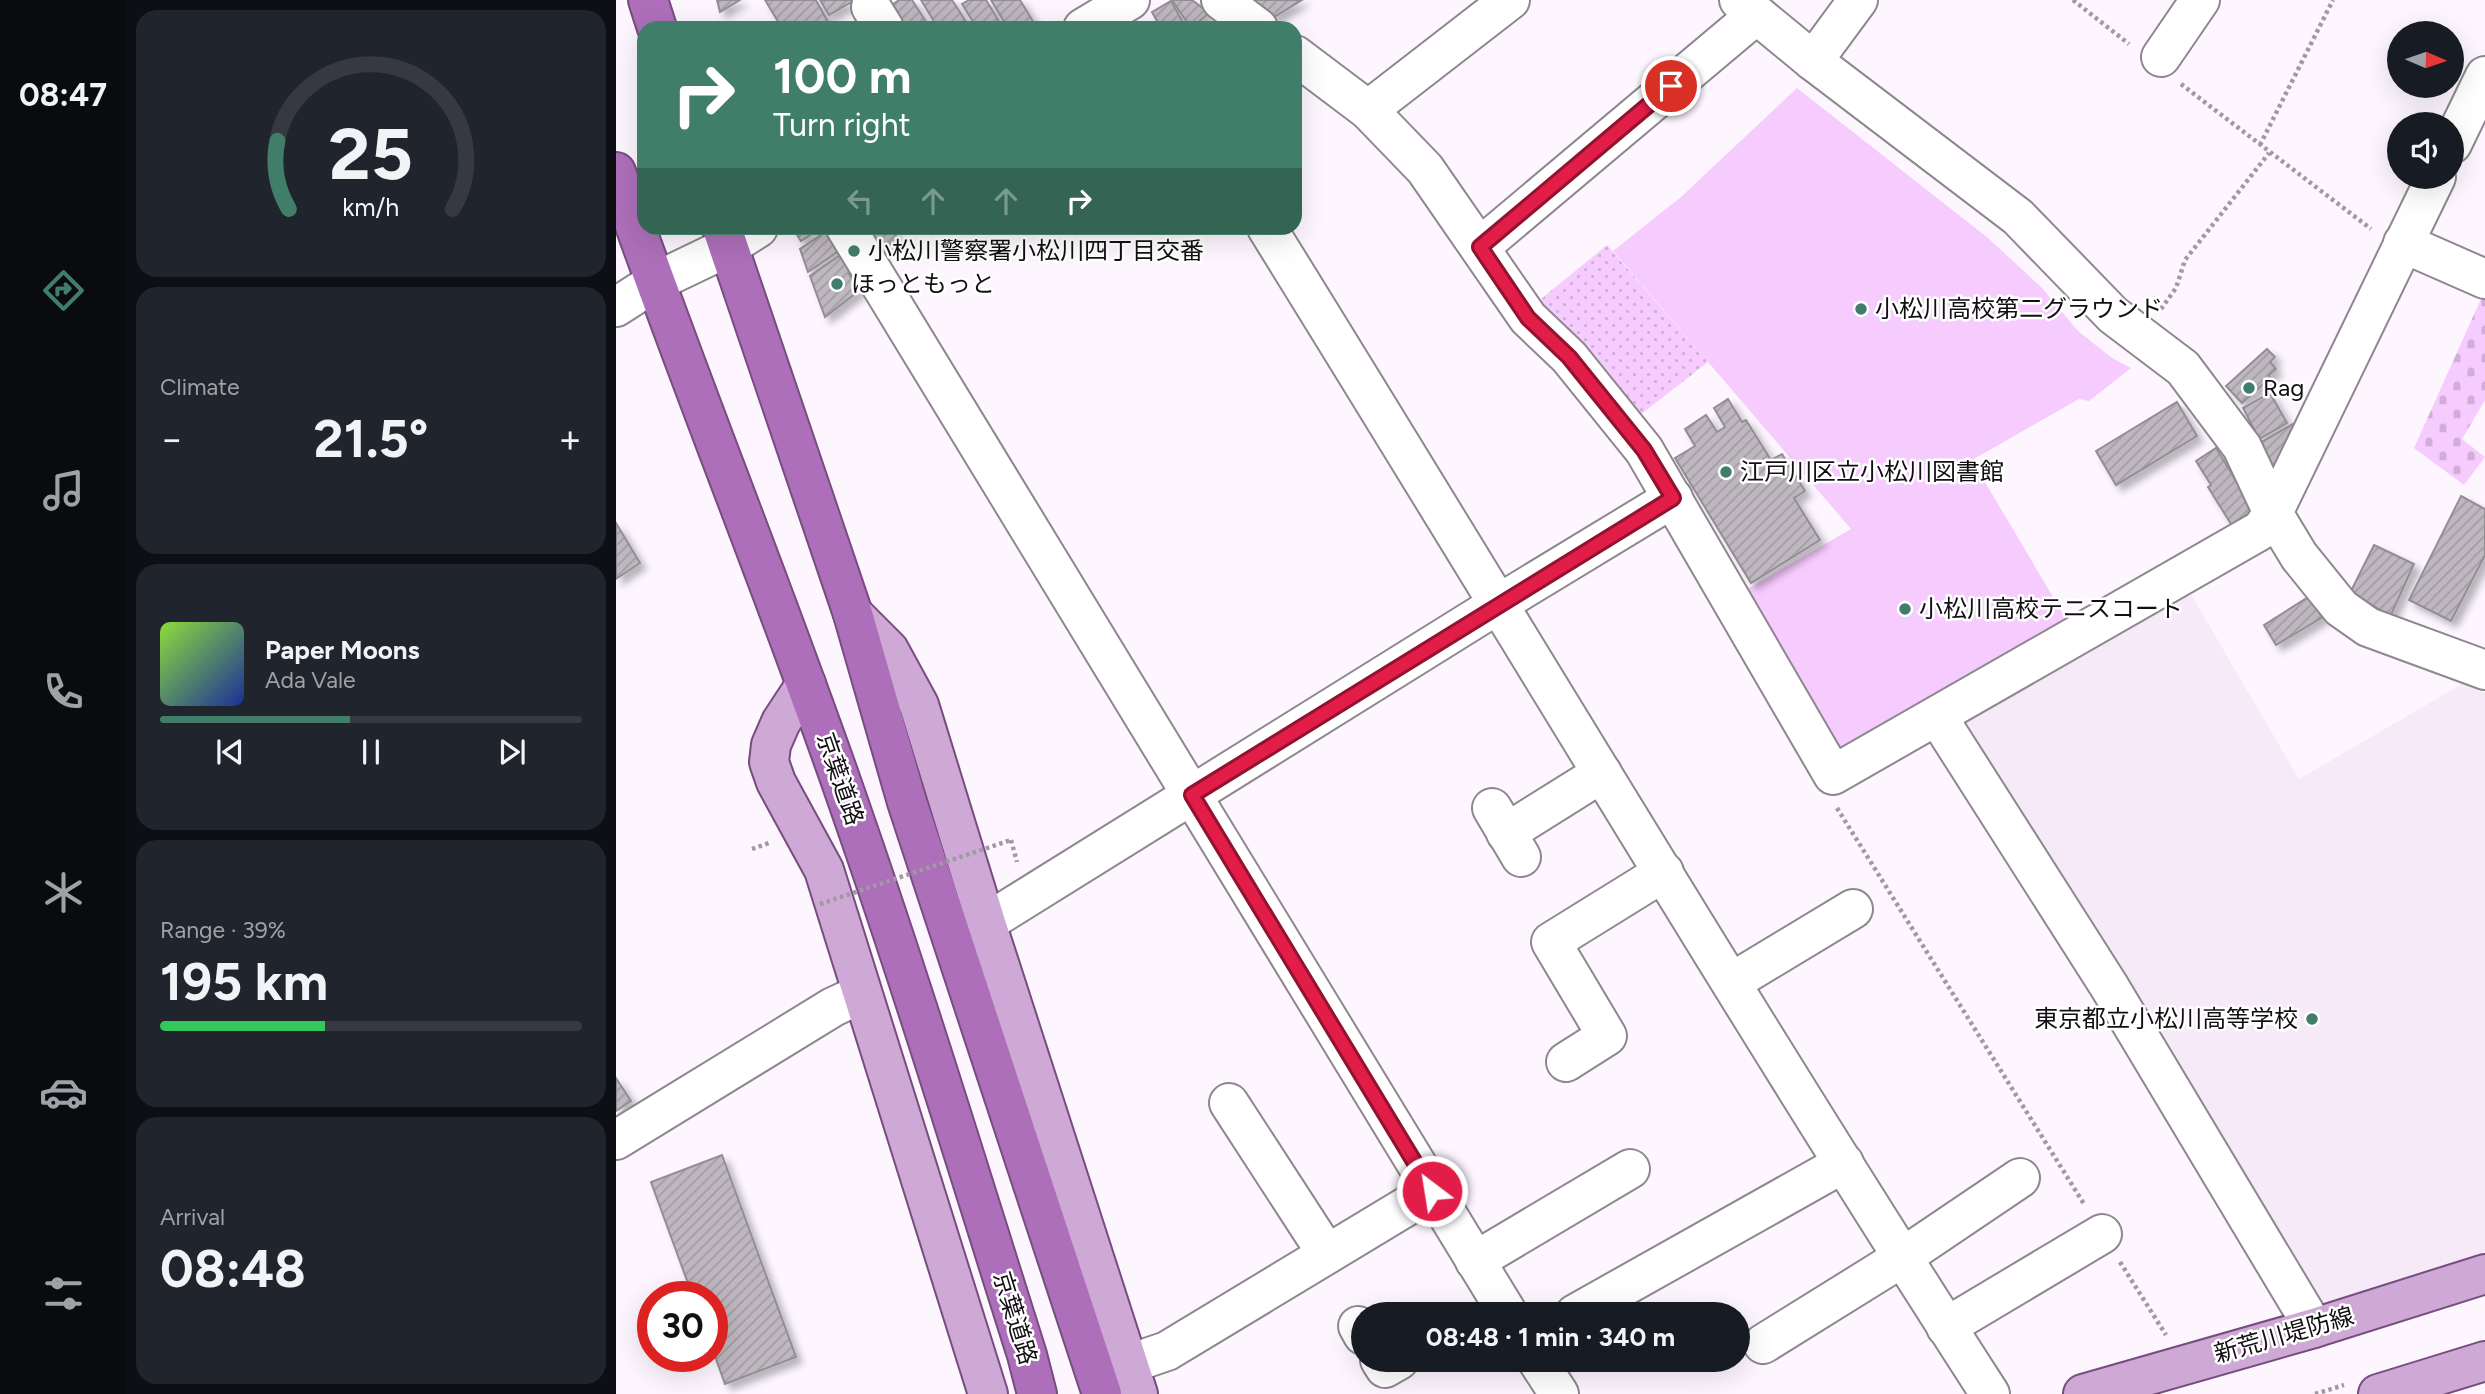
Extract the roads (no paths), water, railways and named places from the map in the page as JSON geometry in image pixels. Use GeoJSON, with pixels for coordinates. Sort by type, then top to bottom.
{"type":"FeatureCollection","features":[{"type":"Feature","properties":{"kind":"highway"},"geometry":{"type":"LineString","coordinates":[[648,0],[655,21]]}},
{"type":"Feature","properties":{"kind":"highway","name":"京葉道路"},"geometry":{"type":"LineString","coordinates":[[616,172],[637,233]]}},
{"type":"Feature","properties":{"kind":"highway","name":"京葉道路"},"geometry":{"type":"LineString","coordinates":[[638,235],[854,818],[1027,1355],[1037,1394]]}},
{"type":"Feature","properties":{"kind":"highway"},"geometry":{"type":"LineString","coordinates":[[736,235],[853,614],[907,802],[1102,1394]]}},
{"type":"Feature","properties":{"kind":"main road"},"geometry":{"type":"LineString","coordinates":[[853,614],[889,650],[919,705],[986,923],[1134,1379]]}},
{"type":"Feature","properties":{"kind":"main road"},"geometry":{"type":"LineString","coordinates":[[806,684],[781,722],[771,745],[769,762],[776,782],[824,870],[988,1394]]}},
{"type":"Feature","properties":{"kind":"main road","name":"新荒川堤防線"},"geometry":{"type":"LineString","coordinates":[[2082,1394],[2314,1328],[2485,1275]]}},
{"type":"Feature","properties":{"kind":"main road"},"geometry":{"type":"LineString","coordinates":[[2378,1394],[2485,1361]]}},
{"type":"Feature","properties":{"kind":"street"},"geometry":{"type":"LineString","coordinates":[[1221,0],[1249,21]]}},
{"type":"Feature","properties":{"kind":"street"},"geometry":{"type":"LineString","coordinates":[[1368,110],[1510,0]]}},
{"type":"Feature","properties":{"kind":"street"},"geometry":{"type":"LineString","coordinates":[[1813,61],[1858,0]]}},
{"type":"Feature","properties":{"kind":"street"},"geometry":{"type":"LineString","coordinates":[[2158,62],[2200,0]]}},
{"type":"Feature","properties":{"kind":"street"},"geometry":{"type":"LineString","coordinates":[[1480,247],[1748,7],[1813,61],[2018,217],[2113,316],[2183,368],[2242,447],[2273,513],[2300,556],[2341,608],[2368,627],[2485,670]]}},
{"type":"Feature","properties":{"kind":"street"},"geometry":{"type":"LineString","coordinates":[[1103,21],[1134,10]]}},
{"type":"Feature","properties":{"kind":"street"},"geometry":{"type":"LineString","coordinates":[[1302,60],[1368,110],[1425,169],[1528,318],[1569,357],[1644,450],[1833,775],[2261,530],[2273,513],[2430,189]]}},
{"type":"Feature","properties":{"kind":"street"},"geometry":{"type":"LineString","coordinates":[[2464,119],[2485,76]]}},
{"type":"Feature","properties":{"kind":"street"},"geometry":{"type":"LineString","coordinates":[[616,307],[734,235]]}},
{"type":"Feature","properties":{"kind":"street"},"geometry":{"type":"LineString","coordinates":[[850,235],[1475,1261],[1490,1302]]}},
{"type":"Feature","properties":{"kind":"street"},"geometry":{"type":"LineString","coordinates":[[1271,235],[1500,603],[1602,773],[1990,1394]]}},
{"type":"Feature","properties":{"kind":"street"},"geometry":{"type":"LineString","coordinates":[[2401,247],[2485,279]]}},
{"type":"Feature","properties":{"kind":"street"},"geometry":{"type":"LineString","coordinates":[[986,923],[1673,498]]}},
{"type":"Feature","properties":{"kind":"street"},"geometry":{"type":"LineString","coordinates":[[1937,716],[2109,986],[2314,1328]]}},
{"type":"Feature","properties":{"kind":"street"},"geometry":{"type":"LineString","coordinates":[[1506,833],[1602,773]]}},
{"type":"Feature","properties":{"kind":"street"},"geometry":{"type":"LineString","coordinates":[[1566,1062],[1607,1036],[1551,942],[1664,872]]}},
{"type":"Feature","properties":{"kind":"street"},"geometry":{"type":"LineString","coordinates":[[1732,982],[1853,909]]}},
{"type":"Feature","properties":{"kind":"street"},"geometry":{"type":"LineString","coordinates":[[616,1140],[833,1007],[861,994]]}},
{"type":"Feature","properties":{"kind":"street"},"geometry":{"type":"LineString","coordinates":[[1229,1103],[1327,1254]]}},
{"type":"Feature","properties":{"kind":"street"},"geometry":{"type":"LineString","coordinates":[[1596,1302],[1844,1163]]}},
{"type":"Feature","properties":{"kind":"street"},"geometry":{"type":"LineString","coordinates":[[1475,1261],[1630,1169]]}},
{"type":"Feature","properties":{"kind":"street"},"geometry":{"type":"LineString","coordinates":[[1763,1344],[1903,1257],[2020,1178]]}},
{"type":"Feature","properties":{"kind":"street"},"geometry":{"type":"LineString","coordinates":[[1134,1379],[1167,1351],[1432,1191]]}},
{"type":"Feature","properties":{"kind":"street"},"geometry":{"type":"LineString","coordinates":[[1946,1327],[2102,1234]]}},
{"type":"Feature","properties":{"kind":"street"},"geometry":{"type":"LineString","coordinates":[[1545,1372],[1559,1394]]}},
{"type":"Feature","properties":{"kind":"place","name":"小松川警察署小松川四丁目交番"},"geometry":{"type":"Point","coordinates":[854,251]}},
{"type":"Feature","properties":{"kind":"place","name":"ほっともっと"},"geometry":{"type":"Point","coordinates":[837,284]}},
{"type":"Feature","properties":{"kind":"place","name":"小松川高校第二グラウンド"},"geometry":{"type":"Point","coordinates":[1861,309]}},
{"type":"Feature","properties":{"kind":"place","name":"Rag"},"geometry":{"type":"Point","coordinates":[2249,388]}},
{"type":"Feature","properties":{"kind":"place","name":"江戸川区立小松川図書館"},"geometry":{"type":"Point","coordinates":[1726,472]}},
{"type":"Feature","properties":{"kind":"place","name":"小松川高校テニスコート"},"geometry":{"type":"Point","coordinates":[1905,609]}},
{"type":"Feature","properties":{"kind":"place","name":"東京都立小松川高等学校"},"geometry":{"type":"Point","coordinates":[2312,1019]}}]}
